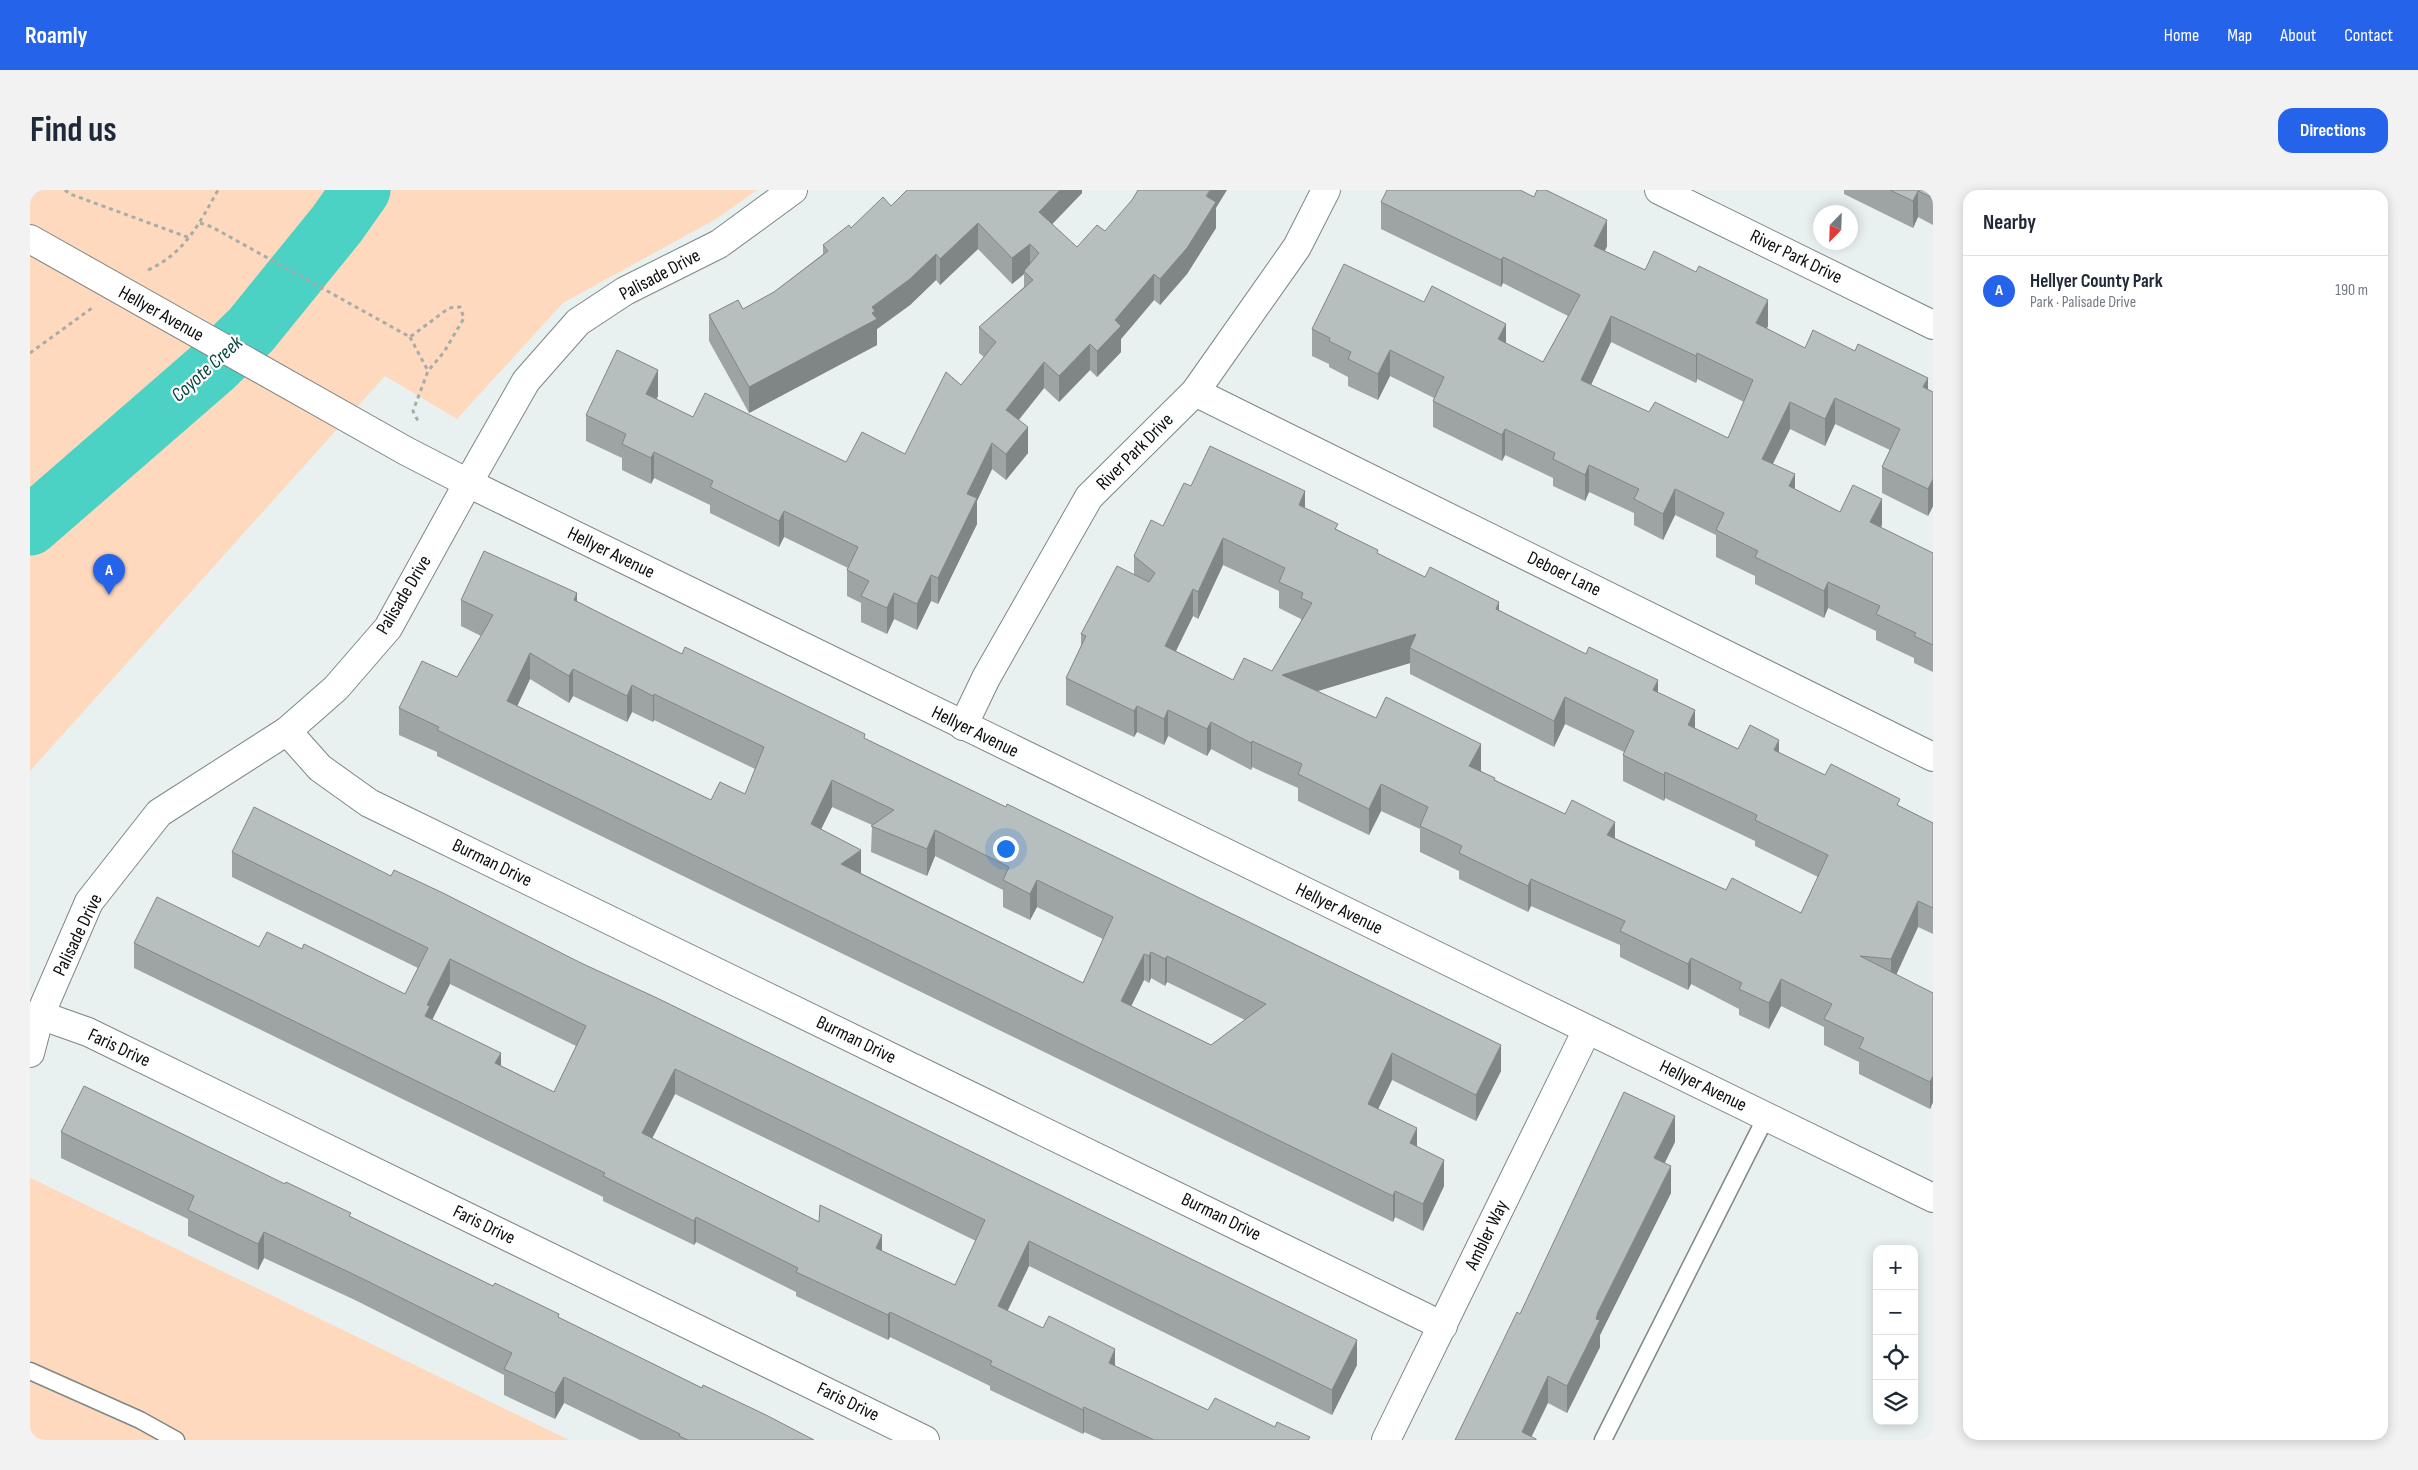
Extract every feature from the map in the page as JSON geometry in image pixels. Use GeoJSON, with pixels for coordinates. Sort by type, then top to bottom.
{"type":"FeatureCollection","features":[{"type":"Feature","properties":{"kind":"street","name":"Palisade Drive"},"geometry":{"type":"LineString","coordinates":[[30,1053],[40,1015],[89,902],[159,813],[287,730],[336,688],[388,628],[526,381],[578,322],[625,291],[719,244],[793,190]]}},
{"type":"Feature","properties":{"kind":"street","name":"River Park Drive"},"geometry":{"type":"LineString","coordinates":[[963,726],[986,678],[1089,497],[1194,392],[1297,247],[1326,190]]}},
{"type":"Feature","properties":{"kind":"street","name":"River Park Drive"},"geometry":{"type":"LineString","coordinates":[[1660,190],[1933,324]]}},
{"type":"Feature","properties":{"kind":"street","name":"Hellyer Avenue"},"geometry":{"type":"LineString","coordinates":[[30,239],[128,296],[406,451],[468,483],[1933,1198]]}},
{"type":"Feature","properties":{"kind":"street","name":"Deboer Lane"},"geometry":{"type":"LineString","coordinates":[[1194,392],[1933,757]]}},
{"type":"Feature","properties":{"kind":"street","name":"Burman Drive"},"geometry":{"type":"LineString","coordinates":[[287,730],[320,768],[369,803],[1443,1326]]}},
{"type":"Feature","properties":{"kind":"street","name":"Faris Drive"},"geometry":{"type":"LineString","coordinates":[[40,1015],[88,1032],[925,1440]]}},
{"type":"Feature","properties":{"kind":"street","name":"Ambler Way"},"geometry":{"type":"LineString","coordinates":[[1386,1440],[1587,1030]]}},
{"type":"Feature","properties":{"kind":"lane"},"geometry":{"type":"LineString","coordinates":[[1603,1440],[1766,1117]]}},
{"type":"Feature","properties":{"kind":"lane"},"geometry":{"type":"LineString","coordinates":[[30,1371],[140,1420],[176,1440]]}},
{"type":"Feature","properties":{"kind":"path"},"geometry":{"type":"LineString","coordinates":[[65,190],[70,194],[190,238]]}},
{"type":"Feature","properties":{"kind":"path"},"geometry":{"type":"LineString","coordinates":[[145,271],[166,261],[190,238],[218,190]]}},
{"type":"Feature","properties":{"kind":"path"},"geometry":{"type":"LineString","coordinates":[[200,223],[212,227],[410,337],[428,371]]}},
{"type":"Feature","properties":{"kind":"path"},"geometry":{"type":"LineString","coordinates":[[30,353],[92,307]]}},
{"type":"Feature","properties":{"kind":"path"},"geometry":{"type":"LineString","coordinates":[[410,337],[449,308],[460,307],[464,318],[444,352],[428,371],[413,411],[421,428]]}},
{"type":"Feature","properties":{"kind":"shaded area"},"geometry":{"type":"Polygon","coordinates":[[[30,190],[757,190],[716,219],[563,303],[457,419],[385,376],[30,771],[30,190]]]}},
{"type":"Feature","properties":{"kind":"shaded area"},"geometry":{"type":"Polygon","coordinates":[[[30,1178],[41,1183],[569,1440],[30,1440],[30,1178]]]}},
{"type":"Feature","properties":{"kind":"building"},"geometry":{"type":"Polygon","coordinates":[[[907,190],[1060,190],[1039,212],[1077,247],[1097,225],[1105,231],[1132,200],[1138,190],[1210,190],[1206,196],[1216,202],[1187,248],[1160,279],[1154,274],[1115,320],[1121,326],[1097,351],[1090,344],[1059,376],[1044,362],[1006,410],[1028,427],[1006,454],[992,443],[967,494],[977,498],[938,578],[931,575],[917,604],[894,593],[887,608],[861,596],[869,581],[847,570],[858,547],[784,511],[779,521],[710,487],[713,481],[654,452],[651,458],[622,444],[626,434],[586,415],[617,350],[658,370],[646,394],[693,417],[705,393],[846,462],[862,432],[905,454],[946,372],[961,385],[996,342],[979,327],[1033,280],[1024,271],[1039,253],[1030,244],[1012,258],[978,223],[940,259],[936,254],[910,279],[872,307],[875,311],[872,313],[877,319],[749,387],[709,315],[738,300],[743,309],[774,292],[828,251],[823,245],[849,225],[851,228],[883,197],[891,206],[907,190]]]}},
{"type":"Feature","properties":{"kind":"building"},"geometry":{"type":"Polygon","coordinates":[[[1387,190],[1520,190],[1534,197],[1537,190],[1546,190],[1607,220],[1594,246],[1645,270],[1654,251],[1696,272],[1699,266],[1768,300],[1756,323],[1805,348],[1813,330],[1855,351],[1858,344],[1928,378],[1923,387],[1933,392],[1933,479],[1928,489],[1882,467],[1900,429],[1835,398],[1825,419],[1790,402],[1762,459],[1795,474],[1789,486],[1840,512],[1853,485],[1882,499],[1870,522],[1933,553],[1933,645],[1914,636],[1916,633],[1876,614],[1880,606],[1828,582],[1824,591],[1755,557],[1758,551],[1716,530],[1724,513],[1675,489],[1663,514],[1634,499],[1639,489],[1589,465],[1585,475],[1553,459],[1555,453],[1505,429],[1502,435],[1433,401],[1444,377],[1390,350],[1378,374],[1348,359],[1351,352],[1329,341],[1330,338],[1312,329],[1344,264],[1424,302],[1432,286],[1506,324],[1498,339],[1543,362],[1580,295],[1503,257],[1501,260],[1381,202],[1387,190]],[[1611,316],[1581,380],[1649,412],[1655,402],[1728,438],[1753,380],[1697,353],[1696,356],[1611,316]]]}},
{"type":"Feature","properties":{"kind":"building"},"geometry":{"type":"Polygon","coordinates":[[[1890,190],[1933,190],[1933,198],[1918,191],[1913,201],[1890,190]]]}},
{"type":"Feature","properties":{"kind":"building"},"geometry":{"type":"Polygon","coordinates":[[[1210,446],[1305,491],[1299,505],[1338,524],[1335,529],[1378,550],[1377,553],[1425,577],[1430,567],[1499,602],[1496,609],[1586,654],[1589,647],[1658,680],[1653,690],[1695,710],[1688,725],[1738,749],[1750,725],[1779,740],[1774,750],[1825,775],[1831,764],[1900,799],[1897,805],[1933,823],[1933,908],[1918,901],[1891,959],[1860,956],[1933,993],[1933,1076],[1930,1082],[1859,1048],[1864,1038],[1824,1019],[1832,1004],[1781,979],[1769,1003],[1739,989],[1742,983],[1691,958],[1688,964],[1620,931],[1625,921],[1531,879],[1528,886],[1459,853],[1462,846],[1420,826],[1428,807],[1381,784],[1369,809],[1298,774],[1302,764],[1252,741],[1251,743],[1211,722],[1207,729],[1168,710],[1164,719],[1137,706],[1134,711],[1066,678],[1086,636],[1081,634],[1117,566],[1149,582],[1155,573],[1134,556],[1151,520],[1163,526],[1184,483],[1191,486],[1210,446]],[[1223,538],[1198,592],[1193,589],[1165,646],[1233,680],[1244,658],[1272,671],[1312,603],[1301,598],[1303,593],[1279,582],[1285,568],[1223,538]],[[1416,634],[1282,675],[1376,718],[1386,697],[1481,744],[1469,766],[1495,778],[1494,780],[1565,814],[1572,800],[1615,822],[1607,835],[1726,890],[1732,878],[1801,913],[1828,855],[1755,820],[1757,815],[1665,772],[1664,775],[1623,755],[1634,731],[1565,697],[1554,721],[1410,648],[1416,634]]]}},
{"type":"Feature","properties":{"kind":"building"},"geometry":{"type":"Polygon","coordinates":[[[484,551],[577,593],[574,600],[682,654],[685,647],[865,734],[864,738],[1006,807],[1007,804],[1501,1045],[1476,1095],[1392,1053],[1368,1104],[1417,1128],[1410,1143],[1444,1160],[1423,1204],[1395,1191],[1393,1196],[437,730],[439,727],[399,708],[422,661],[457,677],[493,615],[461,600],[484,551]],[[530,653],[507,701],[711,800],[720,782],[745,794],[764,747],[632,685],[627,696],[573,669],[569,676],[530,653]],[[832,780],[811,824],[861,850],[841,864],[1083,983],[1113,917],[1037,880],[1030,894],[1003,880],[1009,867],[935,830],[927,849],[871,826],[894,810],[832,780]],[[1151,952],[1149,956],[1144,954],[1121,1001],[1211,1045],[1266,1004],[1167,956],[1165,959],[1151,952]]]}},
{"type":"Feature","properties":{"kind":"building"},"geometry":{"type":"Polygon","coordinates":[[[254,807],[391,876],[394,870],[443,893],[581,963],[657,998],[1357,1340],[1332,1390],[1029,1241],[998,1306],[1043,1328],[1049,1316],[1115,1349],[1109,1363],[1208,1410],[1215,1398],[1275,1427],[1277,1422],[1310,1437],[1308,1440],[1154,1440],[1084,1407],[1083,1410],[990,1365],[992,1361],[890,1312],[888,1315],[796,1272],[798,1268],[696,1217],[694,1221],[603,1176],[605,1173],[134,943],[157,897],[259,947],[267,932],[302,949],[304,944],[405,994],[428,948],[232,852],[254,807]],[[450,959],[427,1005],[430,1006],[425,1016],[501,1053],[495,1063],[554,1092],[586,1026],[450,959]],[[675,1069],[642,1133],[819,1222],[820,1205],[882,1235],[876,1248],[955,1285],[985,1220],[675,1069]]]}},
{"type":"Feature","properties":{"kind":"building"},"geometry":{"type":"Polygon","coordinates":[[[84,1086],[285,1184],[286,1182],[351,1213],[349,1216],[493,1286],[495,1283],[559,1314],[558,1317],[702,1388],[703,1385],[814,1440],[688,1440],[679,1436],[680,1434],[564,1377],[555,1393],[504,1369],[512,1353],[264,1232],[258,1244],[188,1210],[194,1196],[61,1132],[84,1086]]]}},
{"type":"Feature","properties":{"kind":"building"},"geometry":{"type":"Polygon","coordinates":[[[1624,1092],[1675,1116],[1654,1158],[1671,1166],[1598,1312],[1596,1319],[1600,1320],[1567,1386],[1548,1376],[1522,1432],[1536,1440],[1455,1440],[1517,1312],[1520,1314],[1624,1092]]]}},
{"type":"Feature","properties":{"kind":"waterway","name":"Coyote Creek"},"geometry":{"type":"LineString","coordinates":[[30,526],[213,367],[251,330],[337,224],[361,190]]}},
{"type":"Feature","properties":{"kind":"place","name":"Hellyer County Park"},"geometry":{"type":"Point","coordinates":[109,595]}}]}
